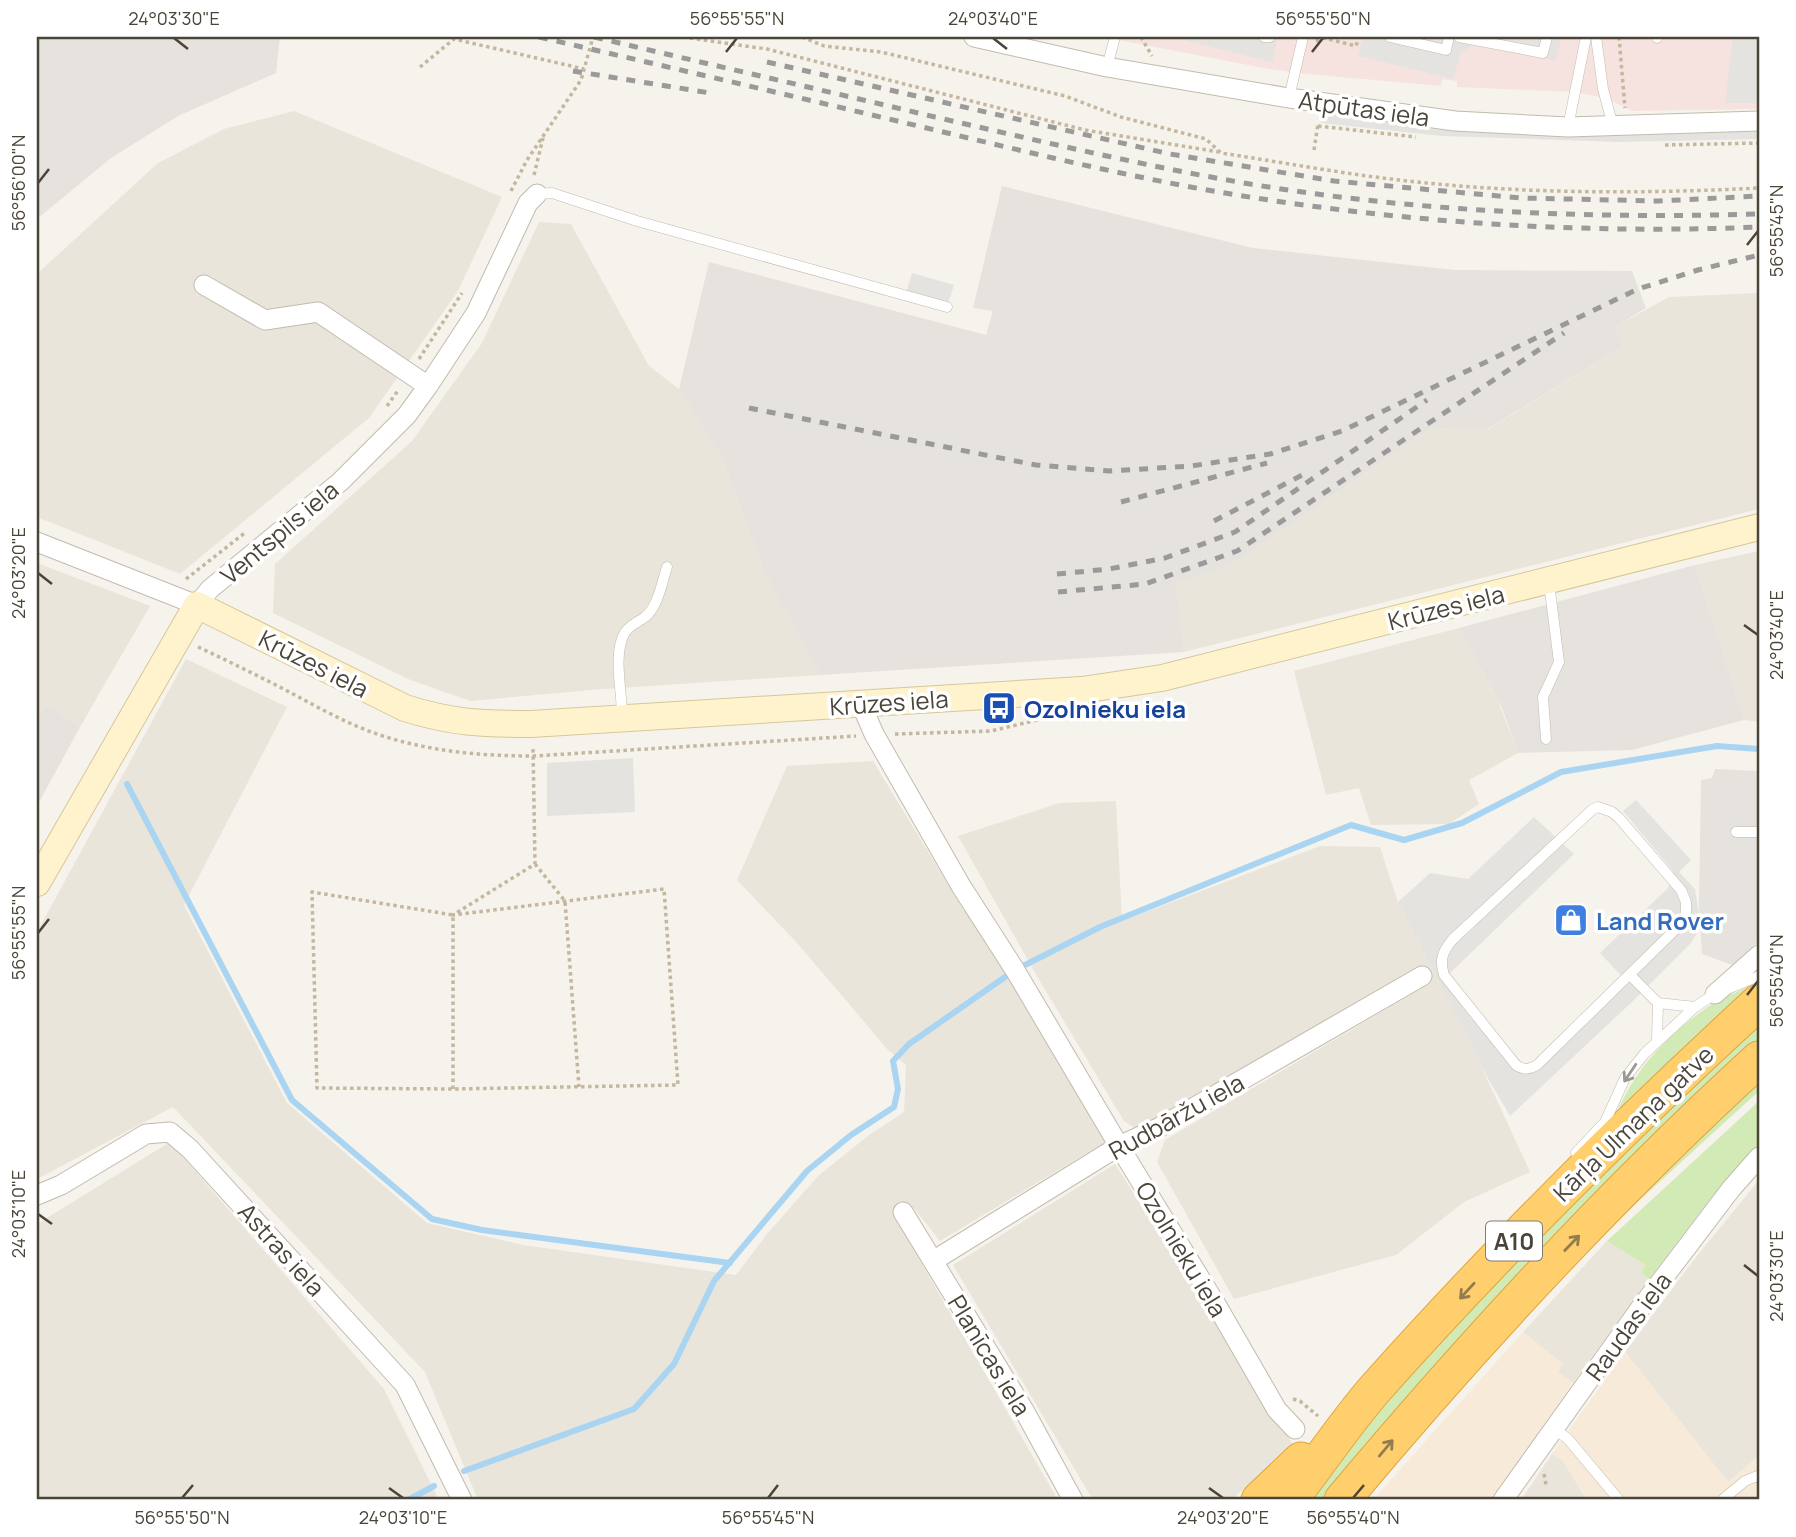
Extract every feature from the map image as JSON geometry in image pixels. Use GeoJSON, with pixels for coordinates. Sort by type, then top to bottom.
{"type":"FeatureCollection","features":[{"type":"Feature","properties":{"kind":"highway","name":"Kārļa Ulmaņa gatve"},"geometry":{"type":"LineString","coordinates":[[1290,1500],[1372,1392],[1560,1185],[1759,1002]]}},
{"type":"Feature","properties":{"kind":"highway","name":"Kārļa Ulmaņa gatve"},"geometry":{"type":"LineString","coordinates":[[1342,1500],[1503,1314],[1653,1159],[1759,1059]]}},
{"type":"Feature","properties":{"kind":"highway"},"geometry":{"type":"LineString","coordinates":[[1259,1500],[1372,1392]]}},
{"type":"Feature","properties":{"kind":"street","name":"Atpūtas iela"},"geometry":{"type":"LineString","coordinates":[[974,37],[1107,67],[1289,98],[1455,121],[1569,127],[1619,120],[1759,121]]}},
{"type":"Feature","properties":{"kind":"street","name":"Ventspils iela"},"geometry":{"type":"LineString","coordinates":[[37,883],[197,605],[210,589],[340,482],[383,441],[428,386],[476,313],[535,187]]}},
{"type":"Feature","properties":{"kind":"street"},"geometry":{"type":"LineString","coordinates":[[204,285],[265,320],[317,312],[428,386]]}},
{"type":"Feature","properties":{"kind":"street","name":"Krūzes iela"},"geometry":{"type":"LineString","coordinates":[[37,542],[197,605],[405,708],[434,717],[474,724],[531,724],[1082,690],[1162,678],[1759,527]]}},
{"type":"Feature","properties":{"kind":"street","name":"Ozolnieku iela"},"geometry":{"type":"LineString","coordinates":[[861,704],[874,734],[961,886],[1016,970],[1277,1410],[1295,1429]]}},
{"type":"Feature","properties":{"kind":"street"},"geometry":{"type":"LineString","coordinates":[[1715,994],[1759,955]]}},
{"type":"Feature","properties":{"kind":"street","name":"Rudbāržu iela"},"geometry":{"type":"LineString","coordinates":[[933,1261],[1119,1146],[1160,1127],[1422,976]]}},
{"type":"Feature","properties":{"kind":"street","name":"Astras iela"},"geometry":{"type":"LineString","coordinates":[[37,1195],[61,1185],[146,1134],[170,1132],[190,1149],[405,1385],[462,1500]]}},
{"type":"Feature","properties":{"kind":"street","name":"Raudas iela"},"geometry":{"type":"LineString","coordinates":[[1503,1500],[1553,1428],[1731,1189],[1759,1157]]}},
{"type":"Feature","properties":{"kind":"street","name":"Planīcas iela"},"geometry":{"type":"LineString","coordinates":[[903,1212],[1025,1412],[1073,1500]]}},
{"type":"Feature","properties":{"kind":"lane"},"geometry":{"type":"LineString","coordinates":[[1107,67],[1115,37]]}},
{"type":"Feature","properties":{"kind":"lane"},"geometry":{"type":"LineString","coordinates":[[1264,37],[1270,37]]}},
{"type":"Feature","properties":{"kind":"lane"},"geometry":{"type":"LineString","coordinates":[[1289,98],[1303,37]]}},
{"type":"Feature","properties":{"kind":"lane"},"geometry":{"type":"LineString","coordinates":[[1390,37],[1446,50],[1449,37]]}},
{"type":"Feature","properties":{"kind":"lane"},"geometry":{"type":"LineString","coordinates":[[1459,37],[1543,53],[1547,37]]}},
{"type":"Feature","properties":{"kind":"lane"},"geometry":{"type":"LineString","coordinates":[[1569,127],[1586,37]]}},
{"type":"Feature","properties":{"kind":"lane"},"geometry":{"type":"LineString","coordinates":[[1596,37],[1603,89],[1619,120]]}},
{"type":"Feature","properties":{"kind":"lane"},"geometry":{"type":"LineString","coordinates":[[535,187],[662,228],[947,307]]}},
{"type":"Feature","properties":{"kind":"lane"},"geometry":{"type":"LineString","coordinates":[[622,719],[619,665],[621,643],[625,632],[633,623],[646,616],[653,605],[667,567]]}},
{"type":"Feature","properties":{"kind":"lane"},"geometry":{"type":"LineString","coordinates":[[1546,739],[1543,698],[1559,662],[1549,582]]}},
{"type":"Feature","properties":{"kind":"lane"},"geometry":{"type":"LineString","coordinates":[[1598,807],[1619,818],[1681,890],[1686,902],[1686,913],[1679,925],[1630,975],[1537,1065],[1523,1069],[1516,1065],[1444,975],[1441,967],[1444,950],[1453,939],[1598,807]]}},
{"type":"Feature","properties":{"kind":"lane"},"geometry":{"type":"LineString","coordinates":[[1736,832],[1759,832]]}},
{"type":"Feature","properties":{"kind":"lane"},"geometry":{"type":"LineString","coordinates":[[1422,976],[1441,967]]}},
{"type":"Feature","properties":{"kind":"lane"},"geometry":{"type":"LineString","coordinates":[[1630,975],[1658,1003],[1695,1007]]}},
{"type":"Feature","properties":{"kind":"lane"},"geometry":{"type":"LineString","coordinates":[[1569,1160],[1605,1122],[1625,1078],[1657,1040],[1695,1007],[1715,994],[1759,976]]}},
{"type":"Feature","properties":{"kind":"lane"},"geometry":{"type":"LineString","coordinates":[[1657,1040],[1658,1003]]}},
{"type":"Feature","properties":{"kind":"lane"},"geometry":{"type":"LineString","coordinates":[[1553,1428],[1568,1439],[1619,1500]]}},
{"type":"Feature","properties":{"kind":"lane"},"geometry":{"type":"LineString","coordinates":[[1722,1500],[1745,1481],[1757,1476],[1759,1478]]}},
{"type":"Feature","properties":{"kind":"path"},"geometry":{"type":"LineString","coordinates":[[510,194],[521,170],[581,80],[593,37]]}},
{"type":"Feature","properties":{"kind":"path"},"geometry":{"type":"LineString","coordinates":[[683,37],[767,49],[1085,130],[1399,180],[1511,190],[1694,191],[1759,188]]}},
{"type":"Feature","properties":{"kind":"path"},"geometry":{"type":"LineString","coordinates":[[802,37],[824,46],[881,52],[1065,96],[1121,117],[1206,139],[1221,153]]}},
{"type":"Feature","properties":{"kind":"path"},"geometry":{"type":"LineString","coordinates":[[1141,37],[1157,64]]}},
{"type":"Feature","properties":{"kind":"path"},"geometry":{"type":"LineString","coordinates":[[1313,45],[1318,39],[1324,38],[1356,46],[1359,37]]}},
{"type":"Feature","properties":{"kind":"path"},"geometry":{"type":"LineString","coordinates":[[1619,37],[1619,120]]}},
{"type":"Feature","properties":{"kind":"path"},"geometry":{"type":"LineString","coordinates":[[420,67],[454,39],[584,69]]}},
{"type":"Feature","properties":{"kind":"path"},"geometry":{"type":"LineString","coordinates":[[1314,150],[1321,102]]}},
{"type":"Feature","properties":{"kind":"path"},"geometry":{"type":"LineString","coordinates":[[535,187],[544,136]]}},
{"type":"Feature","properties":{"kind":"path"},"geometry":{"type":"LineString","coordinates":[[387,406],[463,292]]}},
{"type":"Feature","properties":{"kind":"path"},"geometry":{"type":"LineString","coordinates":[[169,593],[254,525]]}},
{"type":"Feature","properties":{"kind":"path"},"geometry":{"type":"LineString","coordinates":[[531,724],[535,864],[565,901],[579,1087]]}},
{"type":"Feature","properties":{"kind":"path"},"geometry":{"type":"LineString","coordinates":[[453,915],[535,864]]}},
{"type":"Feature","properties":{"kind":"path"},"geometry":{"type":"LineString","coordinates":[[664,889],[678,1085],[453,1089],[317,1088],[312,892],[453,915],[664,889]]}},
{"type":"Feature","properties":{"kind":"path"},"geometry":{"type":"LineString","coordinates":[[453,915],[453,1089]]}},
{"type":"Feature","properties":{"kind":"path"},"geometry":{"type":"LineString","coordinates":[[1545,1479],[1546,1485]]}},
{"type":"Feature","properties":{"kind":"shaded area"},"geometry":{"type":"Polygon","coordinates":[[[37,37],[280,37],[276,73],[178,116],[111,158],[37,219],[37,37]]]}},
{"type":"Feature","properties":{"kind":"shaded area"},"geometry":{"type":"Polygon","coordinates":[[[1103,37],[1759,37],[1759,109],[1632,111],[1606,98],[1574,92],[1457,87],[1457,81],[1442,79],[1441,86],[1307,74],[1103,37]]]}},
{"type":"Feature","properties":{"kind":"shaded area"},"geometry":{"type":"Polygon","coordinates":[[[1171,37],[1278,37],[1272,62],[1171,37]]]}},
{"type":"Feature","properties":{"kind":"shaded area"},"geometry":{"type":"Polygon","coordinates":[[[1363,37],[1562,37],[1556,61],[1482,44],[1473,45],[1461,53],[1453,79],[1358,56],[1363,37]]]}},
{"type":"Feature","properties":{"kind":"shaded area"},"geometry":{"type":"Polygon","coordinates":[[[1733,37],[1759,37],[1759,103],[1725,103],[1733,37]]]}},
{"type":"Feature","properties":{"kind":"shaded area"},"geometry":{"type":"Polygon","coordinates":[[[294,111],[502,197],[458,291],[369,418],[180,574],[37,517],[37,274],[158,163],[224,129],[294,111]]]}},
{"type":"Feature","properties":{"kind":"shaded area"},"geometry":{"type":"Polygon","coordinates":[[[1322,113],[1427,129],[1608,136],[1759,131],[1759,139],[1618,142],[1442,136],[1321,123],[1322,113]]]}},
{"type":"Feature","properties":{"kind":"shaded area"},"geometry":{"type":"Polygon","coordinates":[[[1002,186],[1253,248],[1455,270],[1632,271],[1646,308],[1616,326],[1622,347],[1486,430],[1432,428],[1228,567],[1175,583],[1184,652],[820,675],[765,574],[722,458],[679,389],[709,262],[986,335],[993,311],[973,308],[1002,186]]]}},
{"type":"Feature","properties":{"kind":"shaded area"},"geometry":{"type":"Polygon","coordinates":[[[539,222],[571,224],[649,366],[679,389],[722,458],[765,574],[820,675],[603,689],[470,701],[408,679],[273,613],[275,564],[412,441],[482,343],[539,222]]]}},
{"type":"Feature","properties":{"kind":"shaded area"},"geometry":{"type":"Polygon","coordinates":[[[912,273],[954,285],[947,307],[905,296],[912,273]]]}},
{"type":"Feature","properties":{"kind":"shaded area"},"geometry":{"type":"Polygon","coordinates":[[[1759,293],[1759,509],[1184,652],[1174,583],[1228,567],[1432,428],[1487,430],[1622,347],[1616,326],[1669,297],[1759,293]]]}},
{"type":"Feature","properties":{"kind":"shaded area"},"geometry":{"type":"Polygon","coordinates":[[[1759,551],[1759,722],[1744,720],[1695,565],[1759,551]]]}},
{"type":"Feature","properties":{"kind":"shaded area"},"geometry":{"type":"Polygon","coordinates":[[[37,563],[150,606],[80,727],[50,706],[37,717],[37,563]]]}},
{"type":"Feature","properties":{"kind":"shaded area"},"geometry":{"type":"Polygon","coordinates":[[[1695,565],[1744,720],[1632,750],[1518,753],[1502,708],[1459,628],[1695,565]]]}},
{"type":"Feature","properties":{"kind":"shaded area"},"geometry":{"type":"Polygon","coordinates":[[[1459,628],[1498,701],[1518,753],[1469,780],[1479,804],[1449,824],[1371,825],[1359,788],[1326,795],[1294,671],[1459,628]]]}},
{"type":"Feature","properties":{"kind":"shaded area"},"geometry":{"type":"Polygon","coordinates":[[[186,659],[287,707],[184,905],[287,1103],[427,1223],[523,1245],[736,1275],[767,1234],[818,1176],[869,1135],[904,1112],[906,1065],[888,1050],[798,944],[737,880],[787,766],[873,761],[964,911],[970,906],[1105,1142],[940,1241],[914,1208],[903,1212],[896,1219],[1058,1500],[478,1500],[425,1372],[173,1107],[37,1179],[37,932],[186,659]]]}},
{"type":"Feature","properties":{"kind":"shaded area"},"geometry":{"type":"Polygon","coordinates":[[[50,706],[80,727],[37,806],[37,717],[50,706]]]}},
{"type":"Feature","properties":{"kind":"shaded area"},"geometry":{"type":"Polygon","coordinates":[[[633,758],[635,812],[547,816],[547,763],[633,758]]]}},
{"type":"Feature","properties":{"kind":"shaded area"},"geometry":{"type":"Polygon","coordinates":[[[1715,769],[1759,771],[1759,941],[1732,965],[1702,954],[1699,906],[1701,780],[1712,778],[1715,769]]]}},
{"type":"Feature","properties":{"kind":"shaded area"},"geometry":{"type":"Polygon","coordinates":[[[1636,800],[1691,860],[1679,872],[1695,889],[1701,927],[1691,943],[1633,1001],[1510,1116],[1482,1068],[1398,902],[1430,873],[1468,879],[1534,817],[1574,854],[1448,975],[1530,1073],[1626,981],[1600,953],[1668,888],[1673,871],[1623,811],[1636,800]]]}},
{"type":"Feature","properties":{"kind":"shaded area"},"geometry":{"type":"Polygon","coordinates":[[[1116,801],[1122,921],[1320,846],[1380,847],[1398,902],[1482,1068],[1530,1172],[1464,1202],[1396,1255],[1234,1299],[1157,1162],[1165,1140],[1427,985],[1419,970],[1139,1131],[1124,1121],[1038,978],[958,836],[1059,803],[1116,801]]]}},
{"type":"Feature","properties":{"kind":"shaded area"},"geometry":{"type":"Polygon","coordinates":[[[170,1142],[384,1389],[439,1500],[37,1500],[37,1224],[170,1142]]]}},
{"type":"Feature","properties":{"kind":"shaded area"},"geometry":{"type":"Polygon","coordinates":[[[1115,1164],[1294,1446],[1231,1500],[1093,1500],[953,1265],[1115,1164]]]}},
{"type":"Feature","properties":{"kind":"shaded area"},"geometry":{"type":"Polygon","coordinates":[[[1759,1180],[1759,1456],[1728,1482],[1625,1352],[1693,1261],[1759,1180]]]}},
{"type":"Feature","properties":{"kind":"shaded area"},"geometry":{"type":"Polygon","coordinates":[[[1607,1241],[1645,1265],[1641,1273],[1649,1279],[1573,1383],[1557,1371],[1563,1364],[1523,1332],[1607,1241]]]}},
{"type":"Feature","properties":{"kind":"shaded area"},"geometry":{"type":"Polygon","coordinates":[[[1523,1332],[1563,1364],[1558,1372],[1573,1383],[1491,1500],[1373,1500],[1523,1332]]]}},
{"type":"Feature","properties":{"kind":"shaded area"},"geometry":{"type":"Polygon","coordinates":[[[1625,1352],[1728,1482],[1759,1456],[1759,1500],[1588,1500],[1563,1461],[1552,1454],[1625,1352]]]}},
{"type":"Feature","properties":{"kind":"shaded area"},"geometry":{"type":"Polygon","coordinates":[[[1552,1454],[1563,1461],[1587,1500],[1521,1500],[1552,1454]]]}},
{"type":"Feature","properties":{"kind":"green space"},"geometry":{"type":"Polygon","coordinates":[[[1748,987],[1750,991],[1622,1109],[1619,1107],[1646,1063],[1668,1039],[1713,1003],[1748,987]]]}},
{"type":"Feature","properties":{"kind":"green space"},"geometry":{"type":"Polygon","coordinates":[[[1759,1019],[1759,1042],[1693,1101],[1326,1500],[1305,1500],[1463,1311],[1759,1019]]]}},
{"type":"Feature","properties":{"kind":"green space"},"geometry":{"type":"Polygon","coordinates":[[[1759,1077],[1759,1091],[1606,1231],[1435,1417],[1488,1349],[1759,1077]]]}},
{"type":"Feature","properties":{"kind":"green space"},"geometry":{"type":"Polygon","coordinates":[[[1759,1101],[1759,1148],[1711,1198],[1649,1279],[1641,1273],[1645,1265],[1607,1241],[1759,1101]]]}},
{"type":"Feature","properties":{"kind":"waterway"},"geometry":{"type":"LineString","coordinates":[[464,1471],[634,1409],[674,1364],[714,1281],[807,1171],[851,1135],[894,1107],[898,1089],[893,1061],[909,1044],[1015,970],[1100,927],[1351,825],[1404,840],[1462,823],[1561,772],[1717,746],[1759,749]]}},
{"type":"Feature","properties":{"kind":"waterway"},"geometry":{"type":"LineString","coordinates":[[127,784],[292,1100],[432,1219],[482,1230],[730,1263]]}},
{"type":"Feature","properties":{"kind":"waterway"},"geometry":{"type":"LineString","coordinates":[[408,1500],[434,1486]]}},
{"type":"Feature","properties":{"kind":"railway"},"geometry":{"type":"LineString","coordinates":[[539,37],[1097,168],[1256,198],[1381,214],[1507,225],[1633,229],[1759,227]]}},
{"type":"Feature","properties":{"kind":"railway"},"geometry":{"type":"LineString","coordinates":[[594,37],[1053,144],[1171,169],[1313,194],[1440,207],[1568,214],[1759,214]]}},
{"type":"Feature","properties":{"kind":"railway"},"geometry":{"type":"LineString","coordinates":[[767,62],[1170,154],[1334,181],[1521,198],[1659,201],[1759,196]]}},
{"type":"Feature","properties":{"kind":"railway"},"geometry":{"type":"LineString","coordinates":[[573,71],[710,93]]}},
{"type":"Feature","properties":{"kind":"railway"},"geometry":{"type":"LineString","coordinates":[[749,408],[1036,465],[1110,471],[1191,466],[1270,454],[1342,431],[1638,289],[1759,255]]}},
{"type":"Feature","properties":{"kind":"railway"},"geometry":{"type":"LineString","coordinates":[[1058,592],[1145,584],[1237,551],[1564,333]]}},
{"type":"Feature","properties":{"kind":"railway"},"geometry":{"type":"LineString","coordinates":[[1057,574],[1109,569],[1165,558],[1235,532],[1427,400]]}},
{"type":"Feature","properties":{"kind":"railway"},"geometry":{"type":"LineString","coordinates":[[1121,502],[1267,463]]}},
{"type":"Feature","properties":{"kind":"railway"},"geometry":{"type":"LineString","coordinates":[[1214,521],[1306,473]]}},
{"type":"Feature","properties":{"kind":"place","name":"Ozolnieku iela"},"geometry":{"type":"Point","coordinates":[999,708]}},
{"type":"Feature","properties":{"kind":"place","name":"Land Rover"},"geometry":{"type":"Point","coordinates":[1571,920]}}]}
